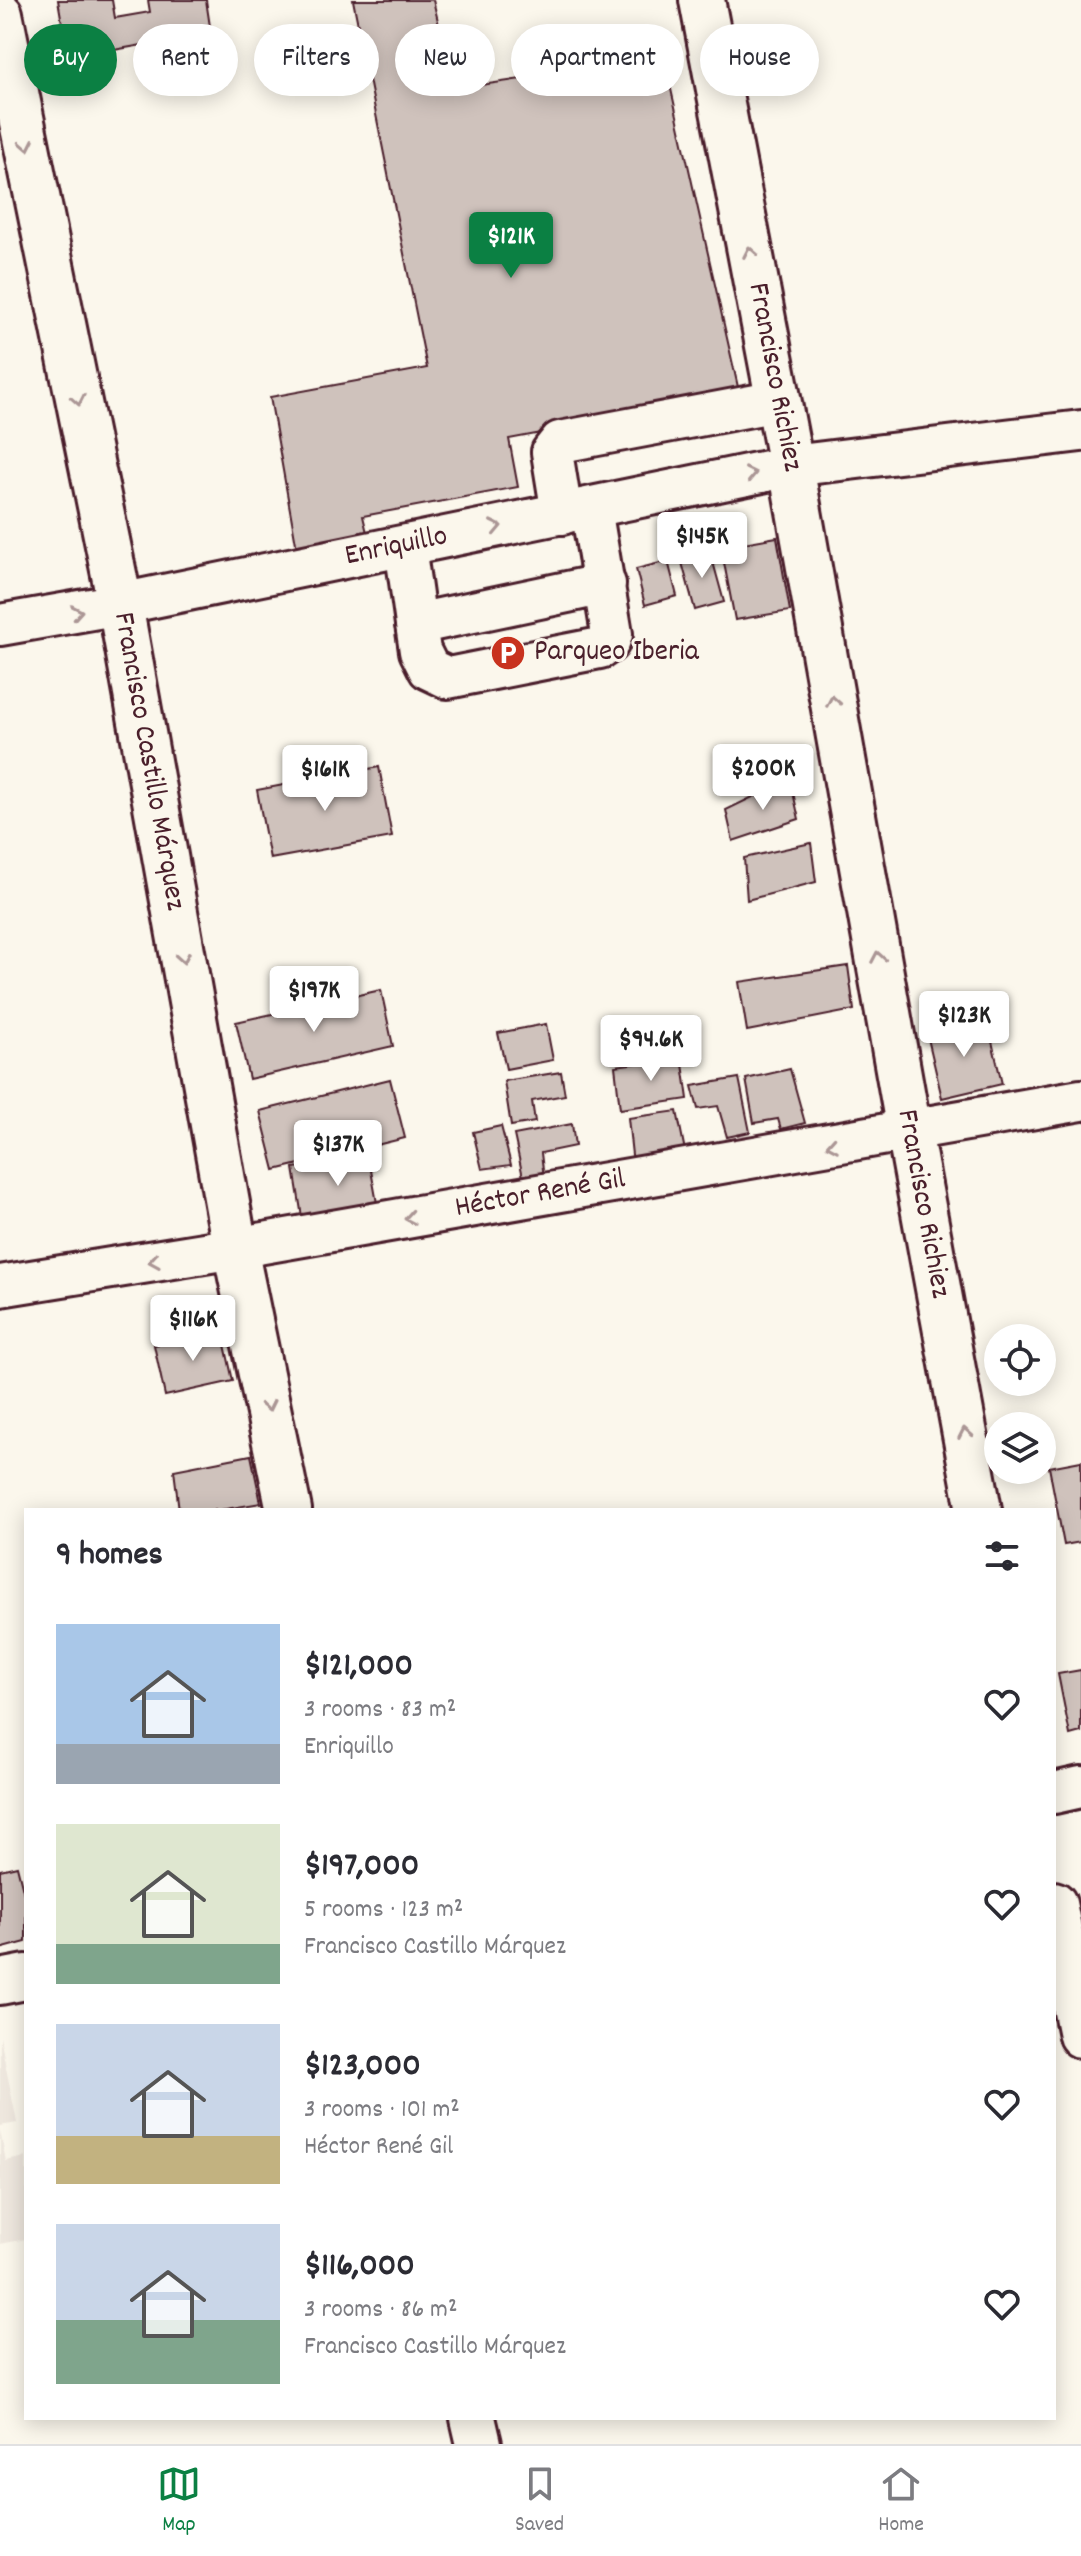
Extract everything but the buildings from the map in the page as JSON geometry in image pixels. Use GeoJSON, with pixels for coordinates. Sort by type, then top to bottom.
{"type":"FeatureCollection","features":[{"type":"Feature","properties":{"kind":"main road","name":"Francisco Richiez"},"geometry":{"type":"LineString","coordinates":[[702,0],[791,466],[979,1508]]}},
{"type":"Feature","properties":{"kind":"main road","name":"Francisco Castillo Márquez"},"geometry":{"type":"LineString","coordinates":[[0,14],[120,604],[235,1248],[289,1508]]}},
{"type":"Feature","properties":{"kind":"main road"},"geometry":{"type":"LineString","coordinates":[[1056,1914],[1081,2035]]}},
{"type":"Feature","properties":{"kind":"main road"},"geometry":{"type":"LineString","coordinates":[[0,1982],[24,1977]]}},
{"type":"Feature","properties":{"kind":"main road"},"geometry":{"type":"LineString","coordinates":[[473,2420],[479,2444]]}},
{"type":"Feature","properties":{"kind":"street"},"geometry":{"type":"LineString","coordinates":[[405,546],[420,651],[429,669],[448,678],[600,648],[609,642],[612,634],[605,584],[552,452],[560,442],[778,401]]}},
{"type":"Feature","properties":{"kind":"street","name":"Enriquillo"},"geometry":{"type":"LineString","coordinates":[[0,625],[120,604],[791,466],[1081,431]]}},
{"type":"Feature","properties":{"kind":"street"},"geometry":{"type":"LineString","coordinates":[[416,624],[605,584]]}},
{"type":"Feature","properties":{"kind":"street","name":"Héctor René Gil"},"geometry":{"type":"LineString","coordinates":[[0,1286],[1081,1100]]}},
{"type":"Feature","properties":{"kind":"street"},"geometry":{"type":"LineString","coordinates":[[1056,1793],[1081,1787]]}},
{"type":"Feature","properties":{"kind":"shaded area"},"geometry":{"type":"Polygon","coordinates":[[[0,2037],[17,2123],[0,2126],[0,2037]]]}},
{"type":"Feature","properties":{"kind":"shaded area"},"geometry":{"type":"Polygon","coordinates":[[[0,2131],[6,2161],[24,2157],[24,2239],[0,2244],[0,2131]]]}},
{"type":"Feature","properties":{"kind":"place","name":"Parqueo Iberia"},"geometry":{"type":"Point","coordinates":[508,653]}}]}
